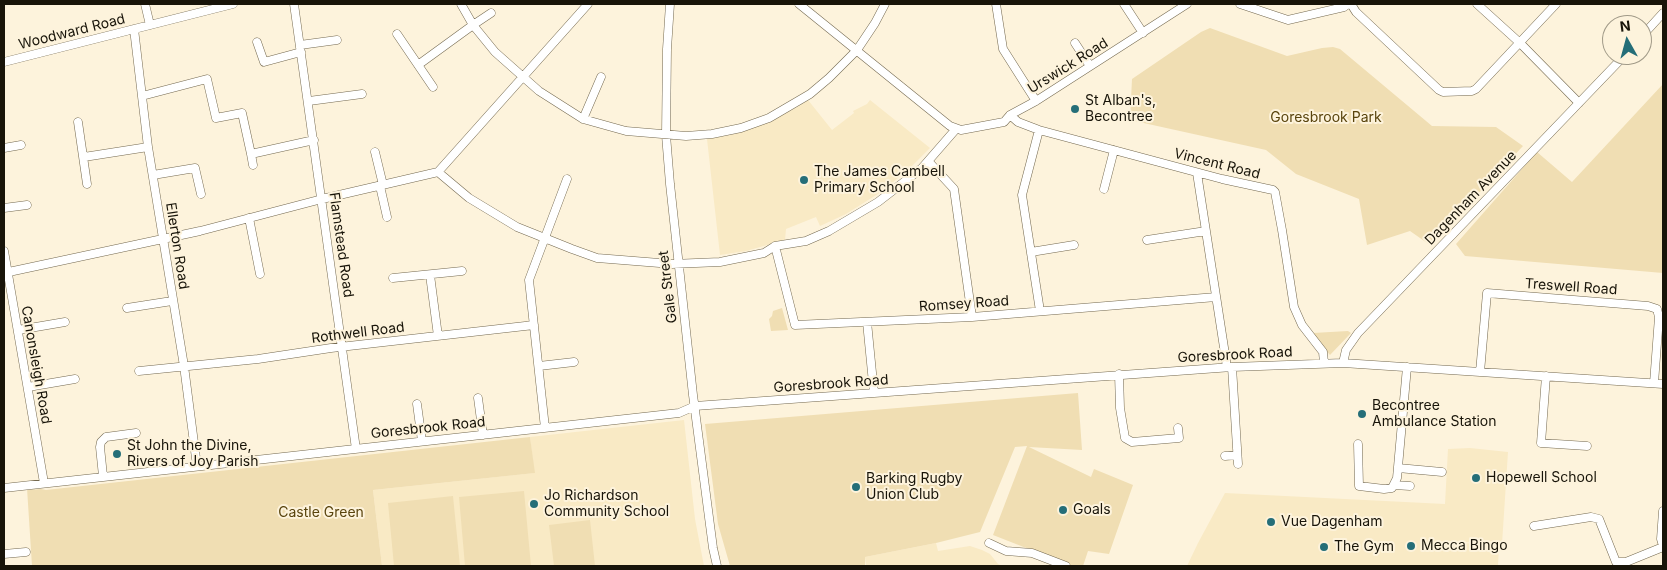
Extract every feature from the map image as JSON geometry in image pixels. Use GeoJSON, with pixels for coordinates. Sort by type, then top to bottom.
{"type":"FeatureCollection","features":[{"type":"Feature","properties":{"kind":"street"},"geometry":{"type":"LineString","coordinates":[[145,4],[150,25]]}},
{"type":"Feature","properties":{"kind":"street","name":"Woodward Road"},"geometry":{"type":"LineString","coordinates":[[4,62],[229,4]]}},
{"type":"Feature","properties":{"kind":"street","name":"Flamstead Road"},"geometry":{"type":"LineString","coordinates":[[294,4],[356,449]]}},
{"type":"Feature","properties":{"kind":"street"},"geometry":{"type":"LineString","coordinates":[[461,4],[473,25],[495,52],[544,94],[583,119],[626,131],[686,136],[712,134],[741,128],[769,118],[810,94],[830,78],[857,50],[885,4]]}},
{"type":"Feature","properties":{"kind":"street"},"geometry":{"type":"LineString","coordinates":[[5,273],[164,239],[438,172],[588,4]]}},
{"type":"Feature","properties":{"kind":"street","name":"Gale Street"},"geometry":{"type":"LineString","coordinates":[[670,4],[667,49],[666,135],[670,184],[695,406],[713,548],[717,566]]}},
{"type":"Feature","properties":{"kind":"street"},"geometry":{"type":"LineString","coordinates":[[438,172],[454,187],[484,208],[517,227],[597,258],[672,264],[730,260],[764,253],[775,246],[806,241],[829,231],[878,202],[929,162],[956,129],[799,4]]}},
{"type":"Feature","properties":{"kind":"street"},"geometry":{"type":"LineString","coordinates":[[996,4],[1003,49],[1036,101]]}},
{"type":"Feature","properties":{"kind":"street"},"geometry":{"type":"LineString","coordinates":[[1124,4],[1144,33]]}},
{"type":"Feature","properties":{"kind":"street","name":"Urswick Road"},"geometry":{"type":"LineString","coordinates":[[956,129],[961,130],[1004,122],[1010,115],[1036,101],[1187,4]]}},
{"type":"Feature","properties":{"kind":"street"},"geometry":{"type":"LineString","coordinates":[[1240,4],[1288,20],[1350,4],[1356,12],[1443,92],[1472,91],[1476,88],[1556,4]]}},
{"type":"Feature","properties":{"kind":"street"},"geometry":{"type":"LineString","coordinates":[[1477,4],[1520,43],[1579,103]]}},
{"type":"Feature","properties":{"kind":"street"},"geometry":{"type":"LineString","coordinates":[[418,65],[491,13]]}},
{"type":"Feature","properties":{"kind":"street"},"geometry":{"type":"LineString","coordinates":[[1652,25],[1663,13]]}},
{"type":"Feature","properties":{"kind":"street","name":"Ellerton Road"},"geometry":{"type":"LineString","coordinates":[[134,29],[148,146],[184,366],[197,466]]}},
{"type":"Feature","properties":{"kind":"street"},"geometry":{"type":"LineString","coordinates":[[397,34],[433,87]]}},
{"type":"Feature","properties":{"kind":"street"},"geometry":{"type":"LineString","coordinates":[[258,42],[264,62],[301,49],[336,40]]}},
{"type":"Feature","properties":{"kind":"street"},"geometry":{"type":"LineString","coordinates":[[1075,43],[1090,66]]}},
{"type":"Feature","properties":{"kind":"street","name":"Dagenham Avenue"},"geometry":{"type":"LineString","coordinates":[[1343,363],[1346,350],[1358,333],[1615,65]]}},
{"type":"Feature","properties":{"kind":"street"},"geometry":{"type":"LineString","coordinates":[[142,96],[206,76],[216,118],[242,113],[253,165]]}},
{"type":"Feature","properties":{"kind":"street"},"geometry":{"type":"LineString","coordinates":[[583,119],[601,77]]}},
{"type":"Feature","properties":{"kind":"street"},"geometry":{"type":"LineString","coordinates":[[309,101],[362,94]]}},
{"type":"Feature","properties":{"kind":"street","name":"Vincent Road"},"geometry":{"type":"LineString","coordinates":[[1010,115],[1018,122],[1039,130],[1197,173],[1270,189],[1275,192],[1294,307],[1302,325],[1323,352],[1324,363]]}},
{"type":"Feature","properties":{"kind":"street"},"geometry":{"type":"LineString","coordinates":[[78,122],[87,184]]}},
{"type":"Feature","properties":{"kind":"street"},"geometry":{"type":"LineString","coordinates":[[1039,130],[1022,195],[1040,310]]}},
{"type":"Feature","properties":{"kind":"street"},"geometry":{"type":"LineString","coordinates":[[251,154],[314,140]]}},
{"type":"Feature","properties":{"kind":"street"},"geometry":{"type":"LineString","coordinates":[[4,148],[21,145]]}},
{"type":"Feature","properties":{"kind":"street"},"geometry":{"type":"LineString","coordinates":[[84,157],[148,146]]}},
{"type":"Feature","properties":{"kind":"street"},"geometry":{"type":"LineString","coordinates":[[1104,189],[1114,150]]}},
{"type":"Feature","properties":{"kind":"street"},"geometry":{"type":"LineString","coordinates":[[375,152],[387,217]]}},
{"type":"Feature","properties":{"kind":"street"},"geometry":{"type":"LineString","coordinates":[[929,162],[954,189],[972,317]]}},
{"type":"Feature","properties":{"kind":"street"},"geometry":{"type":"LineString","coordinates":[[153,175],[195,168],[201,194]]}},
{"type":"Feature","properties":{"kind":"street"},"geometry":{"type":"LineString","coordinates":[[1197,173],[1229,367],[1238,460],[1225,456]]}},
{"type":"Feature","properties":{"kind":"street"},"geometry":{"type":"LineString","coordinates":[[545,428],[529,280],[568,179]]}},
{"type":"Feature","properties":{"kind":"street"},"geometry":{"type":"LineString","coordinates":[[4,208],[27,205]]}},
{"type":"Feature","properties":{"kind":"street"},"geometry":{"type":"LineString","coordinates":[[250,218],[260,274]]}},
{"type":"Feature","properties":{"kind":"street"},"geometry":{"type":"LineString","coordinates":[[1147,240],[1206,231]]}},
{"type":"Feature","properties":{"kind":"street"},"geometry":{"type":"LineString","coordinates":[[1031,252],[1074,245]]}},
{"type":"Feature","properties":{"kind":"street","name":"Romsey Road"},"geometry":{"type":"LineString","coordinates":[[775,246],[796,325],[972,317],[1216,297]]}},
{"type":"Feature","properties":{"kind":"street","name":"Canonsleigh Road"},"geometry":{"type":"LineString","coordinates":[[4,251],[5,273],[18,330],[44,483]]}},
{"type":"Feature","properties":{"kind":"street"},"geometry":{"type":"LineString","coordinates":[[393,278],[462,271]]}},
{"type":"Feature","properties":{"kind":"street"},"geometry":{"type":"LineString","coordinates":[[430,275],[438,336]]}},
{"type":"Feature","properties":{"kind":"street","name":"Treswell Road"},"geometry":{"type":"LineString","coordinates":[[1480,372],[1487,293],[1657,308],[1659,317],[1654,383]]}},
{"type":"Feature","properties":{"kind":"street"},"geometry":{"type":"LineString","coordinates":[[127,308],[172,301]]}},
{"type":"Feature","properties":{"kind":"street"},"geometry":{"type":"LineString","coordinates":[[18,330],[65,322]]}},
{"type":"Feature","properties":{"kind":"street"},"geometry":{"type":"LineString","coordinates":[[866,322],[874,393]]}},
{"type":"Feature","properties":{"kind":"street","name":"Rothwell Road"},"geometry":{"type":"LineString","coordinates":[[139,371],[258,359],[342,347],[534,325]]}},
{"type":"Feature","properties":{"kind":"street"},"geometry":{"type":"LineString","coordinates":[[539,366],[574,362]]}},
{"type":"Feature","properties":{"kind":"street","name":"Goresbrook Road"},"geometry":{"type":"LineString","coordinates":[[4,488],[679,413],[695,406],[1229,367],[1343,363],[1663,384]]}},
{"type":"Feature","properties":{"kind":"street"},"geometry":{"type":"LineString","coordinates":[[1358,444],[1359,486],[1392,488],[1398,478],[1407,368]]}},
{"type":"Feature","properties":{"kind":"street"},"geometry":{"type":"LineString","coordinates":[[1119,374],[1120,408],[1125,438],[1132,442],[1179,438],[1178,428]]}},
{"type":"Feature","properties":{"kind":"street"},"geometry":{"type":"LineString","coordinates":[[1541,443],[1546,376]]}},
{"type":"Feature","properties":{"kind":"street"},"geometry":{"type":"LineString","coordinates":[[28,387],[75,379]]}},
{"type":"Feature","properties":{"kind":"street"},"geometry":{"type":"LineString","coordinates":[[478,398],[483,435]]}},
{"type":"Feature","properties":{"kind":"street"},"geometry":{"type":"LineString","coordinates":[[417,404],[422,441]]}},
{"type":"Feature","properties":{"kind":"street"},"geometry":{"type":"LineString","coordinates":[[103,476],[100,447],[102,442],[106,437],[125,430],[136,432]]}},
{"type":"Feature","properties":{"kind":"street"},"geometry":{"type":"LineString","coordinates":[[1532,444],[1588,446]]}},
{"type":"Feature","properties":{"kind":"street"},"geometry":{"type":"LineString","coordinates":[[1398,468],[1442,472]]}},
{"type":"Feature","properties":{"kind":"street"},"geometry":{"type":"LineString","coordinates":[[1394,485],[1410,486]]}},
{"type":"Feature","properties":{"kind":"street"},"geometry":{"type":"LineString","coordinates":[[1534,526],[1591,517],[1599,519],[1615,564],[1626,562],[1663,546],[1661,532],[1663,511]]}},
{"type":"Feature","properties":{"kind":"street"},"geometry":{"type":"LineString","coordinates":[[989,544],[1006,551],[1032,553],[1066,566]]}},
{"type":"Feature","properties":{"kind":"street"},"geometry":{"type":"LineString","coordinates":[[4,554],[26,552]]}},
{"type":"Feature","properties":{"kind":"shaded area","name":"The James Cambell Primary School"},"geometry":{"type":"Polygon","coordinates":[[[808,100],[832,130],[854,113],[853,111],[867,104],[870,100],[930,148],[910,168],[881,192],[846,214],[820,226],[816,217],[786,229],[785,240],[746,251],[720,255],[707,139],[731,135],[760,125],[796,108],[808,100]]]}},
{"type":"Feature","properties":{"kind":"shaded area","name":"Jo Richardson Community School"},"geometry":{"type":"Polygon","coordinates":[[[684,420],[695,519],[704,566],[382,566],[373,490],[534,473],[530,437],[684,420]]]}},
{"type":"Feature","properties":{"kind":"shaded area"},"geometry":{"type":"Polygon","coordinates":[[[1470,448],[1508,452],[1502,544],[1443,542],[1499,545],[1498,566],[1187,566],[1225,493],[1445,504],[1448,449],[1470,448]]]}},
{"type":"Feature","properties":{"kind":"shaded area"},"geometry":{"type":"Polygon","coordinates":[[[936,543],[938,551],[970,546],[982,550],[990,554],[998,564],[1003,566],[866,566],[865,557],[936,543]]]}},
{"type":"Feature","properties":{"kind":"green space","name":"Goresbrook Park"},"geometry":{"type":"Polygon","coordinates":[[[1210,28],[1287,56],[1322,48],[1333,47],[1340,49],[1432,126],[1496,127],[1523,146],[1430,245],[1410,231],[1367,245],[1359,199],[1296,174],[1266,150],[1130,120],[1132,79],[1201,32],[1210,28]]]}},
{"type":"Feature","properties":{"kind":"green space"},"geometry":{"type":"Polygon","coordinates":[[[1663,84],[1663,273],[1465,256],[1456,244],[1537,152],[1572,182],[1663,84]]]}},
{"type":"Feature","properties":{"kind":"green space"},"geometry":{"type":"Polygon","coordinates":[[[782,308],[788,330],[771,331],[769,319],[773,311],[782,308]]]}},
{"type":"Feature","properties":{"kind":"green space"},"geometry":{"type":"Polygon","coordinates":[[[1348,331],[1351,333],[1330,355],[1312,334],[1313,333],[1348,331]]]}},
{"type":"Feature","properties":{"kind":"green space","name":"Barking Rugby Union Club"},"geometry":{"type":"Polygon","coordinates":[[[1078,393],[1082,450],[1029,447],[1091,477],[1094,469],[1133,485],[1109,554],[1088,551],[1083,566],[1072,566],[993,535],[1027,446],[1015,447],[980,532],[865,557],[865,566],[730,566],[718,524],[705,424],[1078,393]]]}},
{"type":"Feature","properties":{"kind":"green space","name":"Castle Green"},"geometry":{"type":"Polygon","coordinates":[[[530,437],[535,473],[373,490],[382,566],[32,566],[27,488],[28,490],[46,490],[530,437]]]}},
{"type":"Feature","properties":{"kind":"green space"},"geometry":{"type":"Polygon","coordinates":[[[524,491],[531,566],[465,566],[459,497],[524,491]]]}},
{"type":"Feature","properties":{"kind":"green space"},"geometry":{"type":"Polygon","coordinates":[[[453,496],[460,566],[394,566],[388,503],[453,496]]]}},
{"type":"Feature","properties":{"kind":"green space"},"geometry":{"type":"Polygon","coordinates":[[[590,520],[595,566],[554,566],[549,525],[590,520]]]}},
{"type":"Feature","properties":{"kind":"place","name":"St Alban's, Becontree"},"geometry":{"type":"Point","coordinates":[1075,109]}},
{"type":"Feature","properties":{"kind":"place","name":"The James Cambell Primary School"},"geometry":{"type":"Point","coordinates":[804,180]}},
{"type":"Feature","properties":{"kind":"place","name":"Becontree Ambulance Station"},"geometry":{"type":"Point","coordinates":[1362,414]}},
{"type":"Feature","properties":{"kind":"place","name":"St John the Divine, Rivers of Joy Parish"},"geometry":{"type":"Point","coordinates":[117,454]}},
{"type":"Feature","properties":{"kind":"place","name":"Hopewell School"},"geometry":{"type":"Point","coordinates":[1476,478]}},
{"type":"Feature","properties":{"kind":"place","name":"Barking Rugby Union Club"},"geometry":{"type":"Point","coordinates":[856,487]}},
{"type":"Feature","properties":{"kind":"place","name":"Jo Richardson Community School"},"geometry":{"type":"Point","coordinates":[534,504]}},
{"type":"Feature","properties":{"kind":"place","name":"Goals"},"geometry":{"type":"Point","coordinates":[1063,510]}},
{"type":"Feature","properties":{"kind":"place","name":"Vue Dagenham"},"geometry":{"type":"Point","coordinates":[1271,522]}},
{"type":"Feature","properties":{"kind":"place","name":"Mecca Bingo"},"geometry":{"type":"Point","coordinates":[1411,546]}},
{"type":"Feature","properties":{"kind":"place","name":"The Gym"},"geometry":{"type":"Point","coordinates":[1324,547]}}]}
